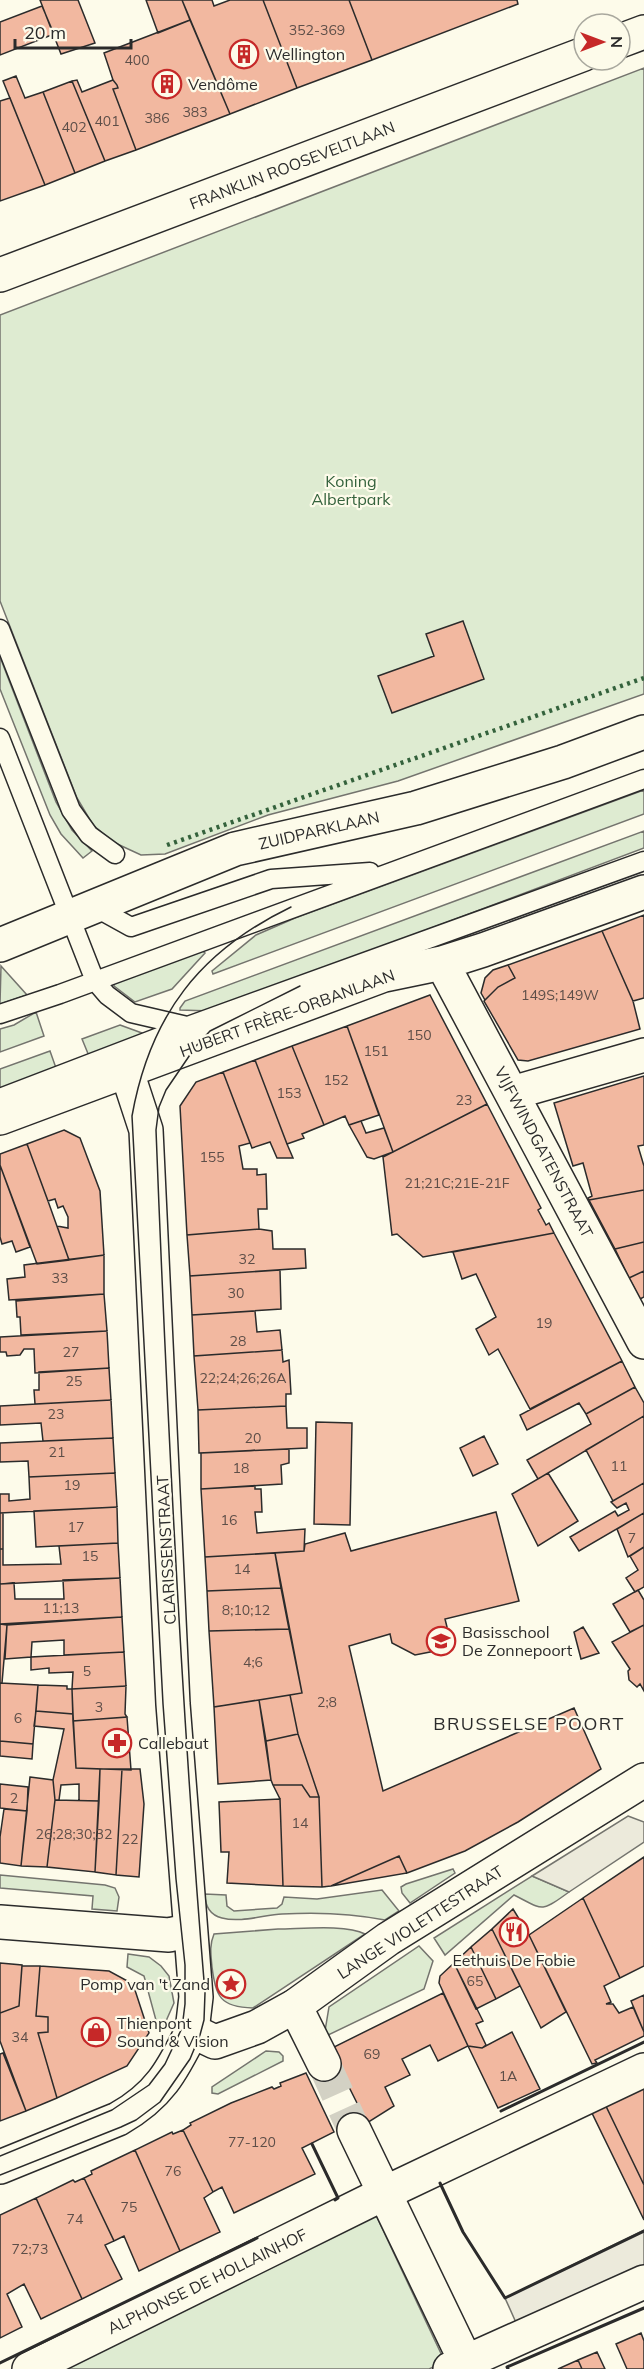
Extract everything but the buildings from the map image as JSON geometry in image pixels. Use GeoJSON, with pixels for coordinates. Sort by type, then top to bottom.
{"type":"FeatureCollection","features":[{"type":"Feature","properties":{"kind":"street","name":"FRANKLIN ROOSEVELTLAAN"},"geometry":{"type":"LineString","coordinates":[[0,275],[572,59]]}},
{"type":"Feature","properties":{"kind":"street","name":"ZUIDPARKLAAN"},"geometry":{"type":"LineString","coordinates":[[0,945],[75,905],[236,849],[416,808],[563,762],[644,732]]}},
{"type":"Feature","properties":{"kind":"street","name":"HUBERT FRÈRE-ORBANLAAN"},"geometry":{"type":"LineString","coordinates":[[0,1118],[384,975],[442,963],[483,950],[644,891]]}},
{"type":"Feature","properties":{"kind":"street","name":"VIJFWINDGATENSTRAAT"},"geometry":{"type":"LineString","coordinates":[[442,963],[644,1342]]}},
{"type":"Feature","properties":{"kind":"street"},"geometry":{"type":"LineString","coordinates":[[513,1093],[644,1055]]}},
{"type":"Feature","properties":{"kind":"street","name":"CLARISSENSTRAAT"},"geometry":{"type":"LineString","coordinates":[[0,2167],[118,2119],[132,2112],[154,2093],[171,2073],[192,2031],[196,1997],[173,1704],[146,1130],[128,1071]]}},
{"type":"Feature","properties":{"kind":"street","name":"LANGE VIOLETTESTRAAT"},"geometry":{"type":"LineString","coordinates":[[192,2031],[215,2042],[257,2027],[295,2006],[388,1940],[644,1780]]}},
{"type":"Feature","properties":{"kind":"street"},"geometry":{"type":"LineString","coordinates":[[0,1922],[169,1935],[190,1930]]}},
{"type":"Feature","properties":{"kind":"street"},"geometry":{"type":"LineString","coordinates":[[295,2006],[324,2064]]}},
{"type":"Feature","properties":{"kind":"street","name":"ALPHONSE DE HOLLAINHOF"},"geometry":{"type":"LineString","coordinates":[[29,2369],[385,2193],[644,2070]]}},
{"type":"Feature","properties":{"kind":"street"},"geometry":{"type":"LineString","coordinates":[[354,2130],[385,2193],[458,2365],[644,2283]]}},
{"type":"Feature","properties":{"kind":"lane"},"geometry":{"type":"LineString","coordinates":[[0,629],[71,810],[89,835],[115,854]]}},
{"type":"Feature","properties":{"kind":"lane"},"geometry":{"type":"LineString","coordinates":[[0,738],[75,905],[95,981],[107,995],[131,1013],[188,1026]]}},
{"type":"Feature","properties":{"kind":"lane"},"geometry":{"type":"LineString","coordinates":[[0,1014],[463,847],[644,779]]}},
{"type":"Feature","properties":{"kind":"lane"},"geometry":{"type":"LineString","coordinates":[[0,1098],[188,1026],[644,861]]}},
{"type":"Feature","properties":{"kind":"lane"},"geometry":{"type":"LineString","coordinates":[[75,905],[131,927],[272,879],[392,871]]}},
{"type":"Feature","properties":{"kind":"green space","name":"Koning Albertpark"},"geometry":{"type":"Polygon","coordinates":[[[644,68],[644,694],[398,781],[268,815],[165,854],[141,855],[113,842],[93,825],[77,798],[0,601],[0,315],[644,68]]]}},
{"type":"Feature","properties":{"kind":"green space"},"geometry":{"type":"Polygon","coordinates":[[[0,657],[56,802],[72,830],[92,851],[83,858],[61,834],[50,815],[0,689],[0,657]]]}},
{"type":"Feature","properties":{"kind":"green space"},"geometry":{"type":"Polygon","coordinates":[[[644,790],[644,814],[213,974],[212,971],[256,935],[295,918],[644,790]]]}},
{"type":"Feature","properties":{"kind":"green space"},"geometry":{"type":"Polygon","coordinates":[[[644,831],[644,848],[211,1011],[180,1010],[185,1001],[644,831]]]}},
{"type":"Feature","properties":{"kind":"green space"},"geometry":{"type":"Polygon","coordinates":[[[202,950],[205,953],[172,989],[135,1002],[114,986],[114,982],[202,950]]]}},
{"type":"Feature","properties":{"kind":"green space"},"geometry":{"type":"Polygon","coordinates":[[[1,966],[27,995],[0,1004],[1,966]]]}},
{"type":"Feature","properties":{"kind":"green space"},"geometry":{"type":"Polygon","coordinates":[[[36,1012],[44,1036],[0,1052],[0,1029],[14,1025],[36,1012]]]}},
{"type":"Feature","properties":{"kind":"green space"},"geometry":{"type":"Polygon","coordinates":[[[120,1025],[142,1033],[141,1036],[89,1056],[82,1039],[120,1025]]]}},
{"type":"Feature","properties":{"kind":"green space"},"geometry":{"type":"Polygon","coordinates":[[[50,1051],[56,1068],[0,1089],[0,1069],[50,1051]]]}},
{"type":"Feature","properties":{"kind":"green space"},"geometry":{"type":"Polygon","coordinates":[[[453,1869],[455,1873],[410,1903],[402,1893],[401,1887],[406,1884],[453,1869]]]}},
{"type":"Feature","properties":{"kind":"green space"},"geometry":{"type":"Polygon","coordinates":[[[0,1875],[105,1885],[115,1888],[119,1897],[117,1911],[92,1909],[93,1896],[0,1888],[0,1875]]]}},
{"type":"Feature","properties":{"kind":"green space"},"geometry":{"type":"Polygon","coordinates":[[[532,1876],[569,1892],[542,1907],[514,1895],[445,1955],[434,1938],[532,1876]]]}},
{"type":"Feature","properties":{"kind":"green space"},"geometry":{"type":"Polygon","coordinates":[[[382,1890],[399,1911],[385,1920],[346,1914],[308,1913],[229,1919],[218,1917],[211,1912],[207,1906],[205,1894],[226,1895],[227,1906],[234,1911],[277,1908],[282,1904],[284,1897],[317,1899],[382,1890]]]}},
{"type":"Feature","properties":{"kind":"green space"},"geometry":{"type":"Polygon","coordinates":[[[335,1928],[365,1934],[253,2008],[227,2002],[215,1986],[211,1950],[214,1934],[278,1929],[335,1928]]]}},
{"type":"Feature","properties":{"kind":"green space"},"geometry":{"type":"Polygon","coordinates":[[[419,1946],[433,1961],[424,1989],[324,2037],[329,2007],[419,1946]]]}},
{"type":"Feature","properties":{"kind":"green space"},"geometry":{"type":"Polygon","coordinates":[[[128,1954],[149,1957],[169,1976],[174,2003],[162,2030],[157,2024],[144,1976],[127,1967],[128,1954]]]}},
{"type":"Feature","properties":{"kind":"green space"},"geometry":{"type":"Polygon","coordinates":[[[266,2051],[279,2052],[283,2056],[283,2061],[218,2094],[212,2093],[212,2087],[266,2051]]]}},
{"type":"Feature","properties":{"kind":"green space"},"geometry":{"type":"Polygon","coordinates":[[[374,2211],[445,2362],[429,2369],[55,2369],[374,2211]]]}},
{"type":"Feature","properties":{"kind":"shaded area"},"geometry":{"type":"Polygon","coordinates":[[[628,1816],[644,1822],[644,1842],[569,1892],[532,1876],[628,1816]]]}},
{"type":"Feature","properties":{"kind":"shaded area"},"geometry":{"type":"Polygon","coordinates":[[[644,2230],[644,2271],[518,2327],[505,2298],[644,2230]]]}},
{"type":"Feature","properties":{"kind":"tunnel"},"geometry":{"type":"LineString","coordinates":[[324,2064],[354,2130]]}},
{"type":"Feature","properties":{"kind":"tram line"},"geometry":{"type":"LineString","coordinates":[[0,2156],[112,2110],[149,2085],[165,2064],[182,2028],[185,2004],[185,1965],[163,1704],[132,1116],[140,1080],[152,1047],[166,1017],[184,990],[205,966],[230,944],[259,924],[291,907]]}},
{"type":"Feature","properties":{"kind":"tram line"},"geometry":{"type":"LineString","coordinates":[[0,2175],[121,2127],[136,2120],[160,2102],[190,2059],[204,2020],[205,1993],[176,1562],[156,1130],[159,1107],[166,1090],[196,1046],[210,1031],[300,986]]}},
{"type":"Feature","properties":{"kind":"hedge"},"geometry":{"type":"LineString","coordinates":[[167,845],[644,678]]}},
{"type":"Feature","properties":{"kind":"wall"},"geometry":{"type":"LineString","coordinates":[[501,2111],[644,2042]]}},
{"type":"Feature","properties":{"kind":"wall"},"geometry":{"type":"LineString","coordinates":[[312,2144],[338,2198],[335,2200]]}},
{"type":"Feature","properties":{"kind":"wall"},"geometry":{"type":"LineString","coordinates":[[440,2183],[463,2232],[505,2298],[644,2231]]}},
{"type":"Feature","properties":{"kind":"wall"},"geometry":{"type":"LineString","coordinates":[[0,2363],[257,2238]]}},
{"type":"Feature","properties":{"kind":"wall"},"geometry":{"type":"LineString","coordinates":[[508,2369],[507,2367],[644,2308]]}},
{"type":"Feature","properties":{"kind":"place","name":"Wellington"},"geometry":{"type":"Point","coordinates":[244,54]}},
{"type":"Feature","properties":{"kind":"place","name":"Vendôme"},"geometry":{"type":"Point","coordinates":[167,84]}},
{"type":"Feature","properties":{"kind":"place","name":"Basisschool De Zonnepoort"},"geometry":{"type":"Point","coordinates":[441,1641]}},
{"type":"Feature","properties":{"kind":"place","name":"Callebaut"},"geometry":{"type":"Point","coordinates":[117,1743]}},
{"type":"Feature","properties":{"kind":"place","name":"Eethuis De Fobie"},"geometry":{"type":"Point","coordinates":[514,1932]}},
{"type":"Feature","properties":{"kind":"place","name":"Pomp van 't Zand"},"geometry":{"type":"Point","coordinates":[231,1984]}},
{"type":"Feature","properties":{"kind":"place","name":"Thienpont Sound & Vision"},"geometry":{"type":"Point","coordinates":[96,2032]}},
{"type":"Feature","properties":{"kind":"district","name":"BRUSSELSE POORT"},"geometry":{"type":"Point","coordinates":[529,1723]}}]}
